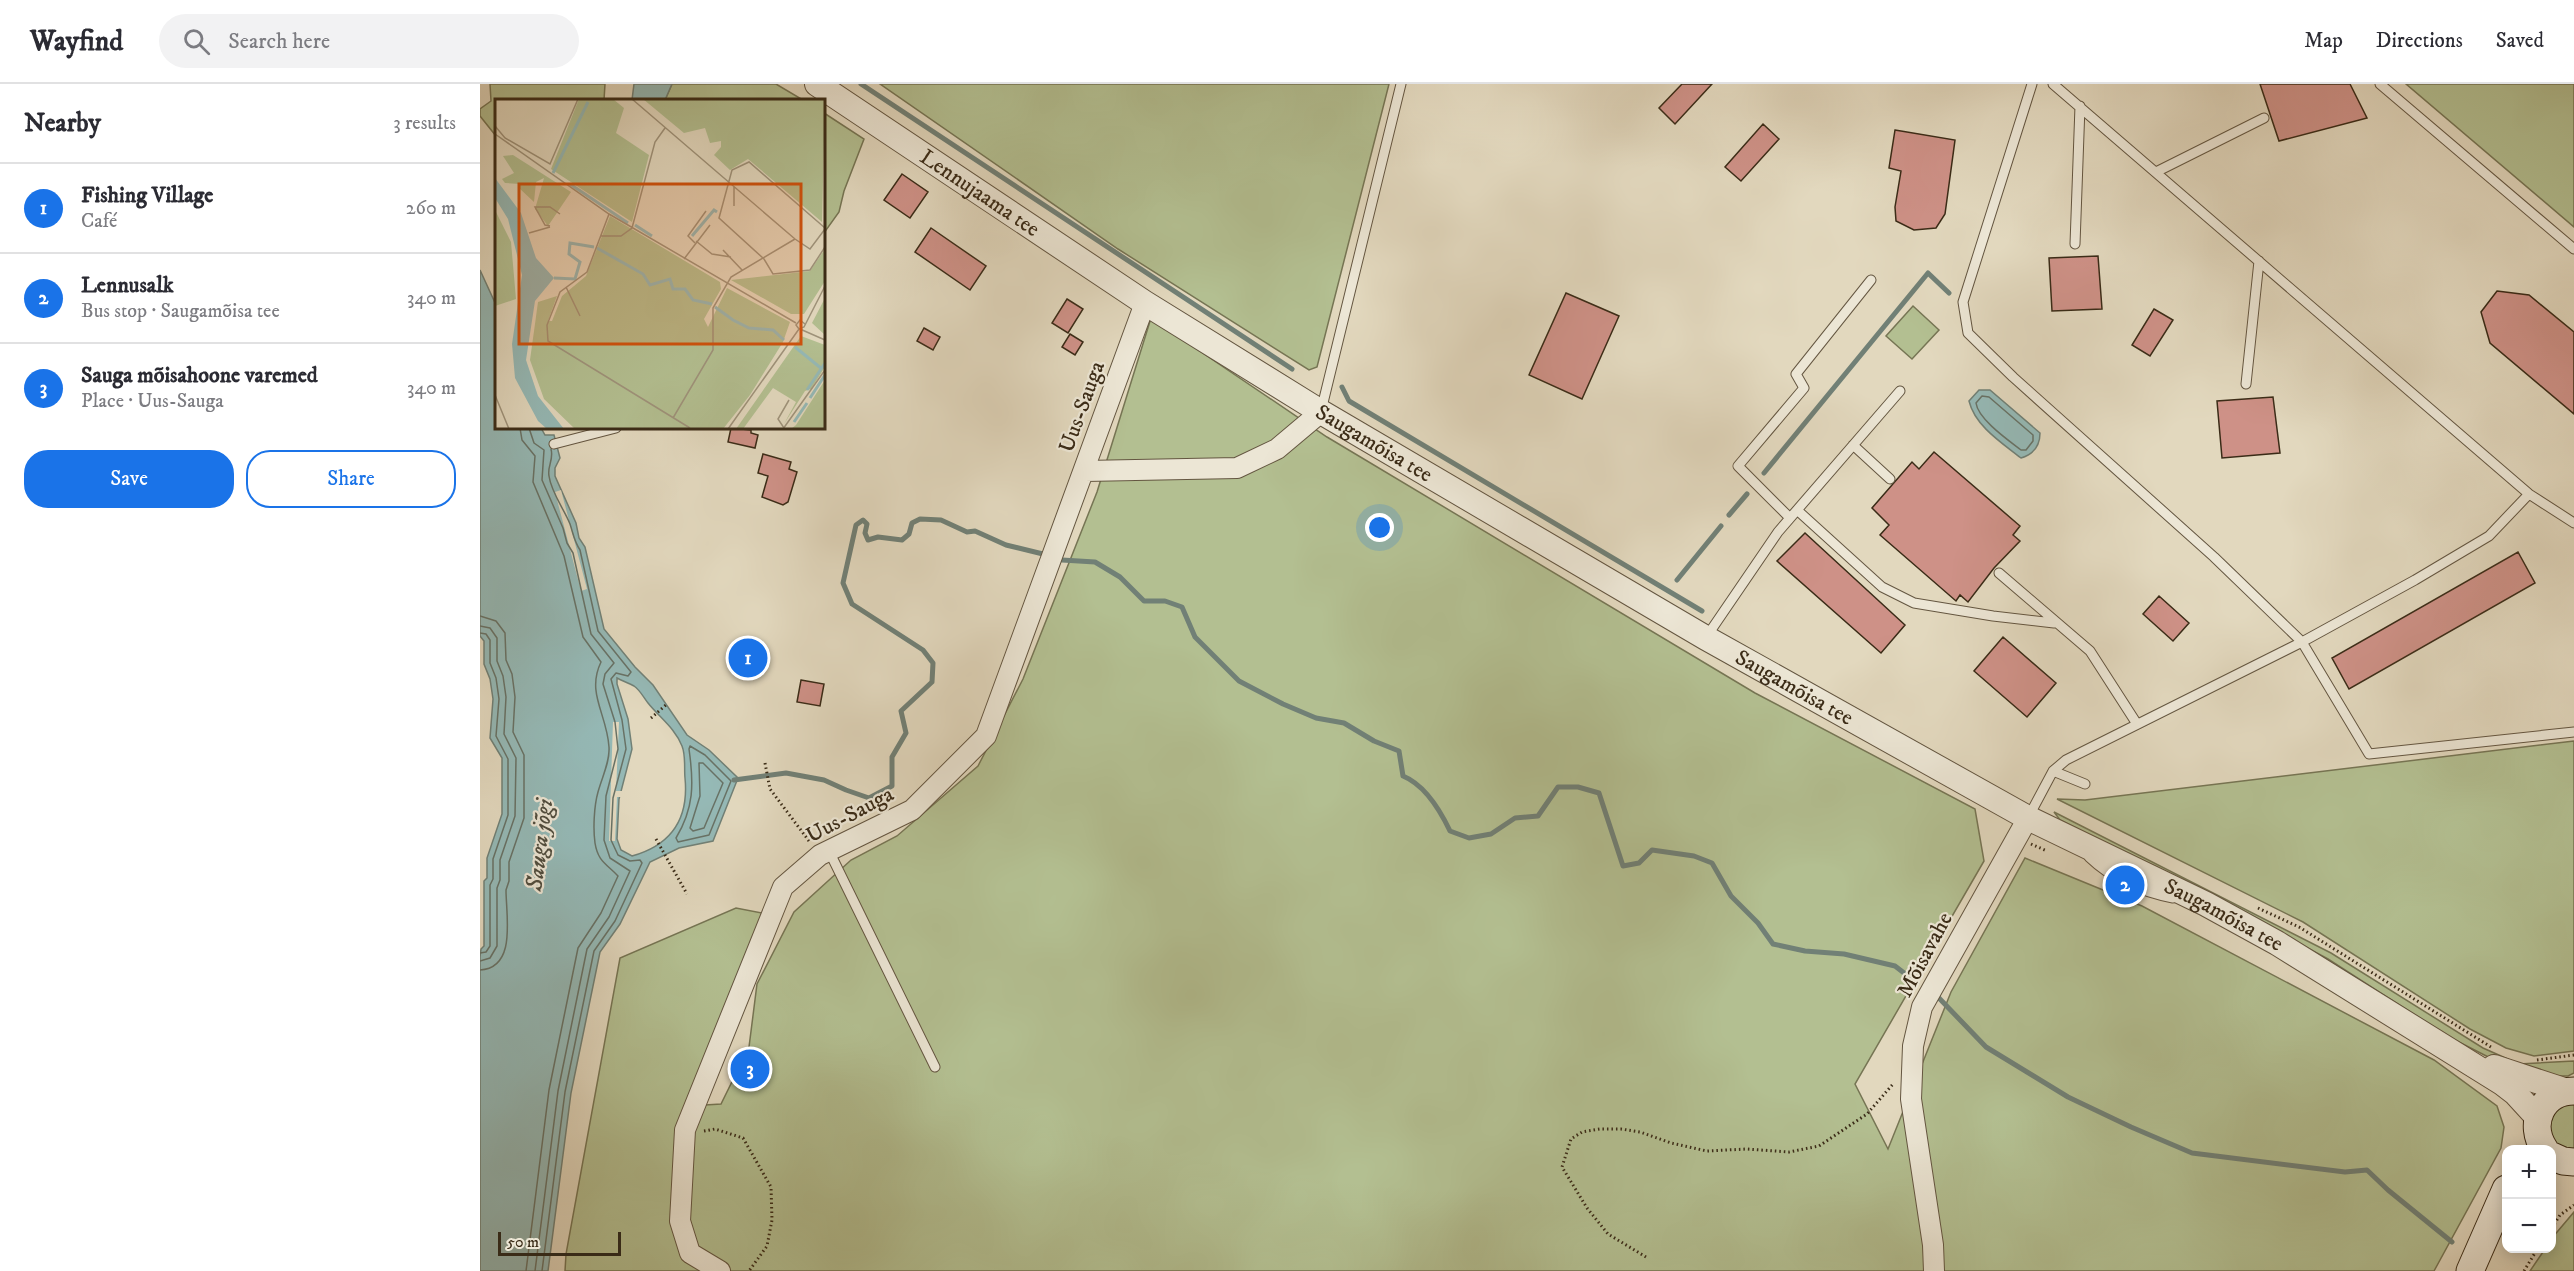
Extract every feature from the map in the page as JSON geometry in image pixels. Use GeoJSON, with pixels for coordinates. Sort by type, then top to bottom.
{"type":"FeatureCollection","features":[{"type":"Feature","properties":{"kind":"main road"},"geometry":{"type":"LineString","coordinates":[[2526,1145],[2546,1102],[2556,1095],[2572,1091]]}},
{"type":"Feature","properties":{"kind":"main road"},"geometry":{"type":"LineString","coordinates":[[2537,1119],[2538,1136],[2561,1160]]}},
{"type":"Feature","properties":{"kind":"main road"},"geometry":{"type":"LineString","coordinates":[[2470,1271],[2502,1198]]}},
{"type":"Feature","properties":{"kind":"main road"},"geometry":{"type":"LineString","coordinates":[[2477,1271],[2502,1231]]}},
{"type":"Feature","properties":{"kind":"street","name":"Lennujaama tee"},"geometry":{"type":"LineString","coordinates":[[817,84],[1145,303]]}},
{"type":"Feature","properties":{"kind":"street","name":"Saugamõisa tee"},"geometry":{"type":"LineString","coordinates":[[1145,303],[1321,412],[1706,638],[1998,802],[2206,904],[2277,944],[2455,1052],[2515,1093],[2537,1119]]}},
{"type":"Feature","properties":{"kind":"street","name":"Uus-Sauga"},"geometry":{"type":"LineString","coordinates":[[720,1271],[690,1253],[680,1221],[685,1134],[783,887],[825,853],[912,810],[986,736],[1145,303]]}},
{"type":"Feature","properties":{"kind":"street"},"geometry":{"type":"LineString","coordinates":[[1085,471],[1237,468],[1277,449],[1321,412]]}},
{"type":"Feature","properties":{"kind":"street","name":"Mõisavahe"},"geometry":{"type":"LineString","coordinates":[[1934,1271],[1933,1245],[1911,1099],[1913,1046],[1922,1007],[2028,818]]}},
{"type":"Feature","properties":{"kind":"street","name":"Saugamõisa tee"},"geometry":{"type":"LineString","coordinates":[[2455,1052],[2511,1074],[2572,1091]]}},
{"type":"Feature","properties":{"kind":"lane"},"geometry":{"type":"LineString","coordinates":[[1321,412],[1401,84]]}},
{"type":"Feature","properties":{"kind":"lane"},"geometry":{"type":"LineString","coordinates":[[2032,84],[1963,302],[1968,333],[2013,377],[2214,557],[2302,642],[2369,754],[2574,732]]}},
{"type":"Feature","properties":{"kind":"lane"},"geometry":{"type":"LineString","coordinates":[[2053,84],[2529,494],[2574,523]]}},
{"type":"Feature","properties":{"kind":"lane"},"geometry":{"type":"LineString","coordinates":[[2380,84],[2574,249]]}},
{"type":"Feature","properties":{"kind":"lane"},"geometry":{"type":"LineString","coordinates":[[2075,244],[2080,106]]}},
{"type":"Feature","properties":{"kind":"lane"},"geometry":{"type":"LineString","coordinates":[[2156,172],[2264,118]]}},
{"type":"Feature","properties":{"kind":"lane"},"geometry":{"type":"LineString","coordinates":[[2246,384],[2259,261]]}},
{"type":"Feature","properties":{"kind":"lane"},"geometry":{"type":"LineString","coordinates":[[1790,518],[1738,466],[1804,388],[1796,374],[1871,280]]}},
{"type":"Feature","properties":{"kind":"lane"},"geometry":{"type":"LineString","coordinates":[[1706,638],[1778,532],[1900,391]]}},
{"type":"Feature","properties":{"kind":"lane"},"geometry":{"type":"LineString","coordinates":[[554,444],[612,429]]}},
{"type":"Feature","properties":{"kind":"lane"},"geometry":{"type":"LineString","coordinates":[[1853,445],[1890,479]]}},
{"type":"Feature","properties":{"kind":"lane"},"geometry":{"type":"LineString","coordinates":[[2028,818],[2054,771],[2066,760],[2302,642],[2415,580],[2488,536],[2529,494]]}},
{"type":"Feature","properties":{"kind":"lane"},"geometry":{"type":"LineString","coordinates":[[1797,510],[1882,587],[1914,603],[1993,616],[2054,622]]}},
{"type":"Feature","properties":{"kind":"lane"},"geometry":{"type":"LineString","coordinates":[[1999,573],[2090,651],[2137,724]]}},
{"type":"Feature","properties":{"kind":"lane"},"geometry":{"type":"LineString","coordinates":[[2054,771],[2085,784]]}},
{"type":"Feature","properties":{"kind":"lane"},"geometry":{"type":"LineString","coordinates":[[825,853],[935,1067]]}},
{"type":"Feature","properties":{"kind":"path"},"geometry":{"type":"LineString","coordinates":[[651,718],[667,704]]}},
{"type":"Feature","properties":{"kind":"path"},"geometry":{"type":"LineString","coordinates":[[765,763],[770,789],[825,853]]}},
{"type":"Feature","properties":{"kind":"path"},"geometry":{"type":"LineString","coordinates":[[656,839],[687,894]]}},
{"type":"Feature","properties":{"kind":"path"},"geometry":{"type":"LineString","coordinates":[[2250,904],[2299,927],[2497,1050]]}},
{"type":"Feature","properties":{"kind":"path"},"geometry":{"type":"LineString","coordinates":[[2531,1060],[2574,1055]]}},
{"type":"Feature","properties":{"kind":"path"},"geometry":{"type":"LineString","coordinates":[[1646,1257],[1608,1234],[1568,1180],[1562,1167],[1565,1151],[1571,1139],[1576,1135],[1600,1129],[1621,1129],[1707,1150],[1747,1149],[1789,1152],[1819,1146],[1867,1114],[1890,1090],[1895,1081]]}},
{"type":"Feature","properties":{"kind":"path"},"geometry":{"type":"LineString","coordinates":[[685,1134],[715,1129],[743,1138],[771,1187],[772,1220],[767,1246],[749,1271]]}},
{"type":"Feature","properties":{"kind":"path"},"geometry":{"type":"LineString","coordinates":[[2556,1222],[2560,1215],[2574,1205]]}},
{"type":"Feature","properties":{"kind":"path"},"geometry":{"type":"LineString","coordinates":[[2524,1271],[2535,1253]]}},
{"type":"Feature","properties":{"kind":"green space"},"geometry":{"type":"Polygon","coordinates":[[[490,84],[605,84],[604,99],[495,99],[495,135],[480,116],[480,109],[491,101],[490,84]]]}},
{"type":"Feature","properties":{"kind":"green space"},"geometry":{"type":"Polygon","coordinates":[[[672,84],[776,84],[801,99],[665,99],[672,84]]]}},
{"type":"Feature","properties":{"kind":"green space"},"geometry":{"type":"Polygon","coordinates":[[[880,84],[1389,84],[1317,367],[1309,370],[1118,249],[880,84]]]}},
{"type":"Feature","properties":{"kind":"green space"},"geometry":{"type":"Polygon","coordinates":[[[2406,84],[2574,84],[2574,227],[2406,84]]]}},
{"type":"Feature","properties":{"kind":"green space"},"geometry":{"type":"Polygon","coordinates":[[[825,114],[864,139],[844,191],[839,212],[825,232],[825,114]]]}},
{"type":"Feature","properties":{"kind":"green space"},"geometry":{"type":"Polygon","coordinates":[[[1913,306],[1939,330],[1912,359],[1886,336],[1913,306]]]}},
{"type":"Feature","properties":{"kind":"green space"},"geometry":{"type":"Polygon","coordinates":[[[1151,318],[1327,437],[1755,693],[1975,809],[1984,861],[1855,1084],[1888,1149],[1951,992],[2025,858],[2142,906],[2434,1060],[2497,1106],[2504,1127],[2501,1148],[2434,1271],[565,1271],[566,1254],[620,958],[736,908],[762,913],[689,1106],[721,1104],[749,1047],[757,984],[794,912],[851,860],[897,836],[978,766],[1023,679],[1097,492],[1151,318]]]}},
{"type":"Feature","properties":{"kind":"green space"},"geometry":{"type":"Polygon","coordinates":[[[2574,741],[2574,1051],[2534,1056],[2506,1048],[2470,1029],[2303,922],[2057,799],[2085,800],[2574,741]]]}},
{"type":"Feature","properties":{"kind":"green space"},"geometry":{"type":"Polygon","coordinates":[[[2054,812],[2331,953],[2483,1048],[2519,1064],[2574,1061],[2574,1073],[2568,1076],[2547,1076],[2502,1064],[2449,1037],[2328,959],[2215,898],[2060,820],[2054,812]]]}},
{"type":"Feature","properties":{"kind":"green space"},"geometry":{"type":"Polygon","coordinates":[[[2574,1102],[2574,1150],[2555,1144],[2547,1122],[2555,1108],[2574,1102]]]}},
{"type":"Feature","properties":{"kind":"green space"},"geometry":{"type":"Polygon","coordinates":[[[2574,1212],[2574,1271],[2530,1271],[2542,1253],[2556,1253],[2556,1233],[2574,1212]]]}},
{"type":"Feature","properties":{"kind":"water"},"geometry":{"type":"Polygon","coordinates":[[[634,84],[672,84],[665,99],[632,99],[634,84]]]}},
{"type":"Feature","properties":{"kind":"water","name":"Sauga jõgi"},"geometry":{"type":"Polygon","coordinates":[[[480,270],[495,303],[495,429],[542,429],[545,435],[554,435],[560,458],[555,468],[555,476],[576,523],[579,538],[585,547],[604,629],[653,685],[687,735],[709,750],[738,778],[713,841],[679,848],[650,862],[620,924],[600,952],[571,1093],[548,1271],[480,1271],[480,957],[484,946],[484,881],[487,878],[487,858],[502,814],[502,758],[490,738],[493,699],[490,679],[484,664],[484,641],[480,636],[480,270]],[[617,678],[628,719],[632,749],[619,799],[617,839],[621,850],[632,856],[657,845],[675,828],[684,806],[685,793],[682,746],[671,728],[632,685],[617,678]]]}},
{"type":"Feature","properties":{"kind":"water"},"geometry":{"type":"Polygon","coordinates":[[[1979,390],[1990,390],[2040,433],[2039,442],[2033,452],[2021,458],[1983,426],[1969,401],[1979,390]]]}},
{"type":"Feature","properties":{"kind":"pier"},"geometry":{"type":"Polygon","coordinates":[[[561,490],[587,589],[581,591],[555,492],[561,490]]]}},
{"type":"Feature","properties":{"kind":"pier"},"geometry":{"type":"Polygon","coordinates":[[[613,722],[619,722],[616,791],[625,791],[623,797],[617,797],[615,841],[609,841],[613,722]]]}},
{"type":"Feature","properties":{"kind":"building"},"geometry":{"type":"Polygon","coordinates":[[[1682,84],[1712,84],[1675,124],[1659,108],[1682,84]]]}},
{"type":"Feature","properties":{"kind":"building"},"geometry":{"type":"Polygon","coordinates":[[[2260,84],[2350,84],[2367,118],[2279,141],[2260,84]]]}},
{"type":"Feature","properties":{"kind":"building"},"geometry":{"type":"Polygon","coordinates":[[[1763,124],[1779,139],[1741,181],[1725,167],[1763,124]]]}},
{"type":"Feature","properties":{"kind":"building"},"geometry":{"type":"Polygon","coordinates":[[[1895,130],[1955,140],[1945,214],[1936,228],[1914,230],[1896,221],[1895,207],[1901,171],[1889,168],[1895,130]]]}},
{"type":"Feature","properties":{"kind":"building"},"geometry":{"type":"Polygon","coordinates":[[[902,174],[928,192],[910,218],[884,200],[902,174]]]}},
{"type":"Feature","properties":{"kind":"building"},"geometry":{"type":"Polygon","coordinates":[[[931,228],[986,266],[970,290],[915,252],[931,228]]]}},
{"type":"Feature","properties":{"kind":"building"},"geometry":{"type":"Polygon","coordinates":[[[2098,256],[2102,309],[2052,311],[2049,258],[2098,256]]]}},
{"type":"Feature","properties":{"kind":"building"},"geometry":{"type":"Polygon","coordinates":[[[2497,291],[2529,295],[2574,332],[2574,414],[2490,343],[2481,312],[2497,291]]]}},
{"type":"Feature","properties":{"kind":"building"},"geometry":{"type":"Polygon","coordinates":[[[1566,293],[1619,316],[1582,399],[1529,375],[1566,293]]]}},
{"type":"Feature","properties":{"kind":"building"},"geometry":{"type":"Polygon","coordinates":[[[1067,299],[1083,309],[1068,333],[1052,323],[1067,299]]]}},
{"type":"Feature","properties":{"kind":"building"},"geometry":{"type":"Polygon","coordinates":[[[2154,309],[2173,320],[2150,356],[2132,345],[2154,309]]]}},
{"type":"Feature","properties":{"kind":"building"},"geometry":{"type":"Polygon","coordinates":[[[924,328],[940,337],[933,350],[917,341],[924,328]]]}},
{"type":"Feature","properties":{"kind":"building"},"geometry":{"type":"Polygon","coordinates":[[[1070,334],[1083,342],[1075,355],[1062,347],[1070,334]]]}},
{"type":"Feature","properties":{"kind":"building"},"geometry":{"type":"Polygon","coordinates":[[[2273,397],[2280,453],[2222,458],[2217,401],[2273,397]]]}},
{"type":"Feature","properties":{"kind":"building"},"geometry":{"type":"Polygon","coordinates":[[[731,429],[751,430],[751,433],[758,435],[755,448],[728,442],[731,429]]]}},
{"type":"Feature","properties":{"kind":"building"},"geometry":{"type":"Polygon","coordinates":[[[1934,452],[2020,526],[2013,535],[2020,541],[1994,568],[1968,602],[1960,595],[1956,601],[1880,535],[1889,525],[1872,508],[1912,462],[1919,469],[1934,452]]]}},
{"type":"Feature","properties":{"kind":"building"},"geometry":{"type":"Polygon","coordinates":[[[763,454],[791,462],[789,469],[797,472],[788,502],[783,505],[762,497],[768,476],[758,473],[763,454]]]}},
{"type":"Feature","properties":{"kind":"building"},"geometry":{"type":"Polygon","coordinates":[[[1805,533],[1905,625],[1881,653],[1777,561],[1805,533]]]}},
{"type":"Feature","properties":{"kind":"building"},"geometry":{"type":"Polygon","coordinates":[[[2518,552],[2535,583],[2349,689],[2332,658],[2518,552]]]}},
{"type":"Feature","properties":{"kind":"building"},"geometry":{"type":"Polygon","coordinates":[[[2159,596],[2189,623],[2173,641],[2143,614],[2159,596]]]}},
{"type":"Feature","properties":{"kind":"building"},"geometry":{"type":"Polygon","coordinates":[[[2003,637],[2056,683],[2027,717],[1974,671],[2003,637]]]}},
{"type":"Feature","properties":{"kind":"building"},"geometry":{"type":"Polygon","coordinates":[[[801,680],[824,684],[820,706],[797,702],[801,680]]]}},
{"type":"Feature","properties":{"kind":"waterway"},"geometry":{"type":"LineString","coordinates":[[861,84],[1292,369]]}},
{"type":"Feature","properties":{"kind":"waterway"},"geometry":{"type":"LineString","coordinates":[[1764,473],[1928,273],[1949,293]]}},
{"type":"Feature","properties":{"kind":"waterway"},"geometry":{"type":"LineString","coordinates":[[1342,387],[1349,401],[1702,611]]}},
{"type":"Feature","properties":{"kind":"waterway"},"geometry":{"type":"LineString","coordinates":[[1729,515],[1747,494]]}},
{"type":"Feature","properties":{"kind":"waterway"},"geometry":{"type":"LineString","coordinates":[[734,780],[786,773],[824,780],[869,798],[892,786],[892,757],[906,733],[901,711],[932,682],[933,663],[923,650],[852,604],[843,583],[856,525],[863,520],[867,524],[865,533],[868,540],[878,537],[902,540],[909,534],[912,523],[920,519],[941,520],[967,532],[975,531],[1006,545],[1043,554]]}},
{"type":"Feature","properties":{"kind":"waterway"},"geometry":{"type":"LineString","coordinates":[[1677,580],[1721,526]]}},
{"type":"Feature","properties":{"kind":"waterway"},"geometry":{"type":"LineString","coordinates":[[1062,560],[1095,562],[1120,577],[1144,601],[1165,601],[1182,607],[1195,637],[1239,681],[1316,718],[1344,723],[1374,741],[1399,751],[1403,776],[1425,792],[1437,807],[1450,831],[1469,838],[1491,834],[1515,818],[1538,816],[1558,787],[1578,787],[1599,793],[1623,866],[1639,863],[1652,850],[1694,856],[1712,863],[1731,896],[1758,923],[1773,944],[1805,951],[1844,954],[1895,966],[1917,983]]}},
{"type":"Feature","properties":{"kind":"waterway"},"geometry":{"type":"LineString","coordinates":[[1938,997],[1986,1047],[2068,1097],[2192,1153],[2345,1172],[2367,1170],[2452,1242]]}},
{"type":"Feature","properties":{"kind":"place","name":"Fishing Village"},"geometry":{"type":"Point","coordinates":[748,658]}},
{"type":"Feature","properties":{"kind":"place","name":"Lennusalk"},"geometry":{"type":"Point","coordinates":[2125,885]}},
{"type":"Feature","properties":{"kind":"place","name":"Sauga mõisahoone varemed"},"geometry":{"type":"Point","coordinates":[750,1069]}}]}
